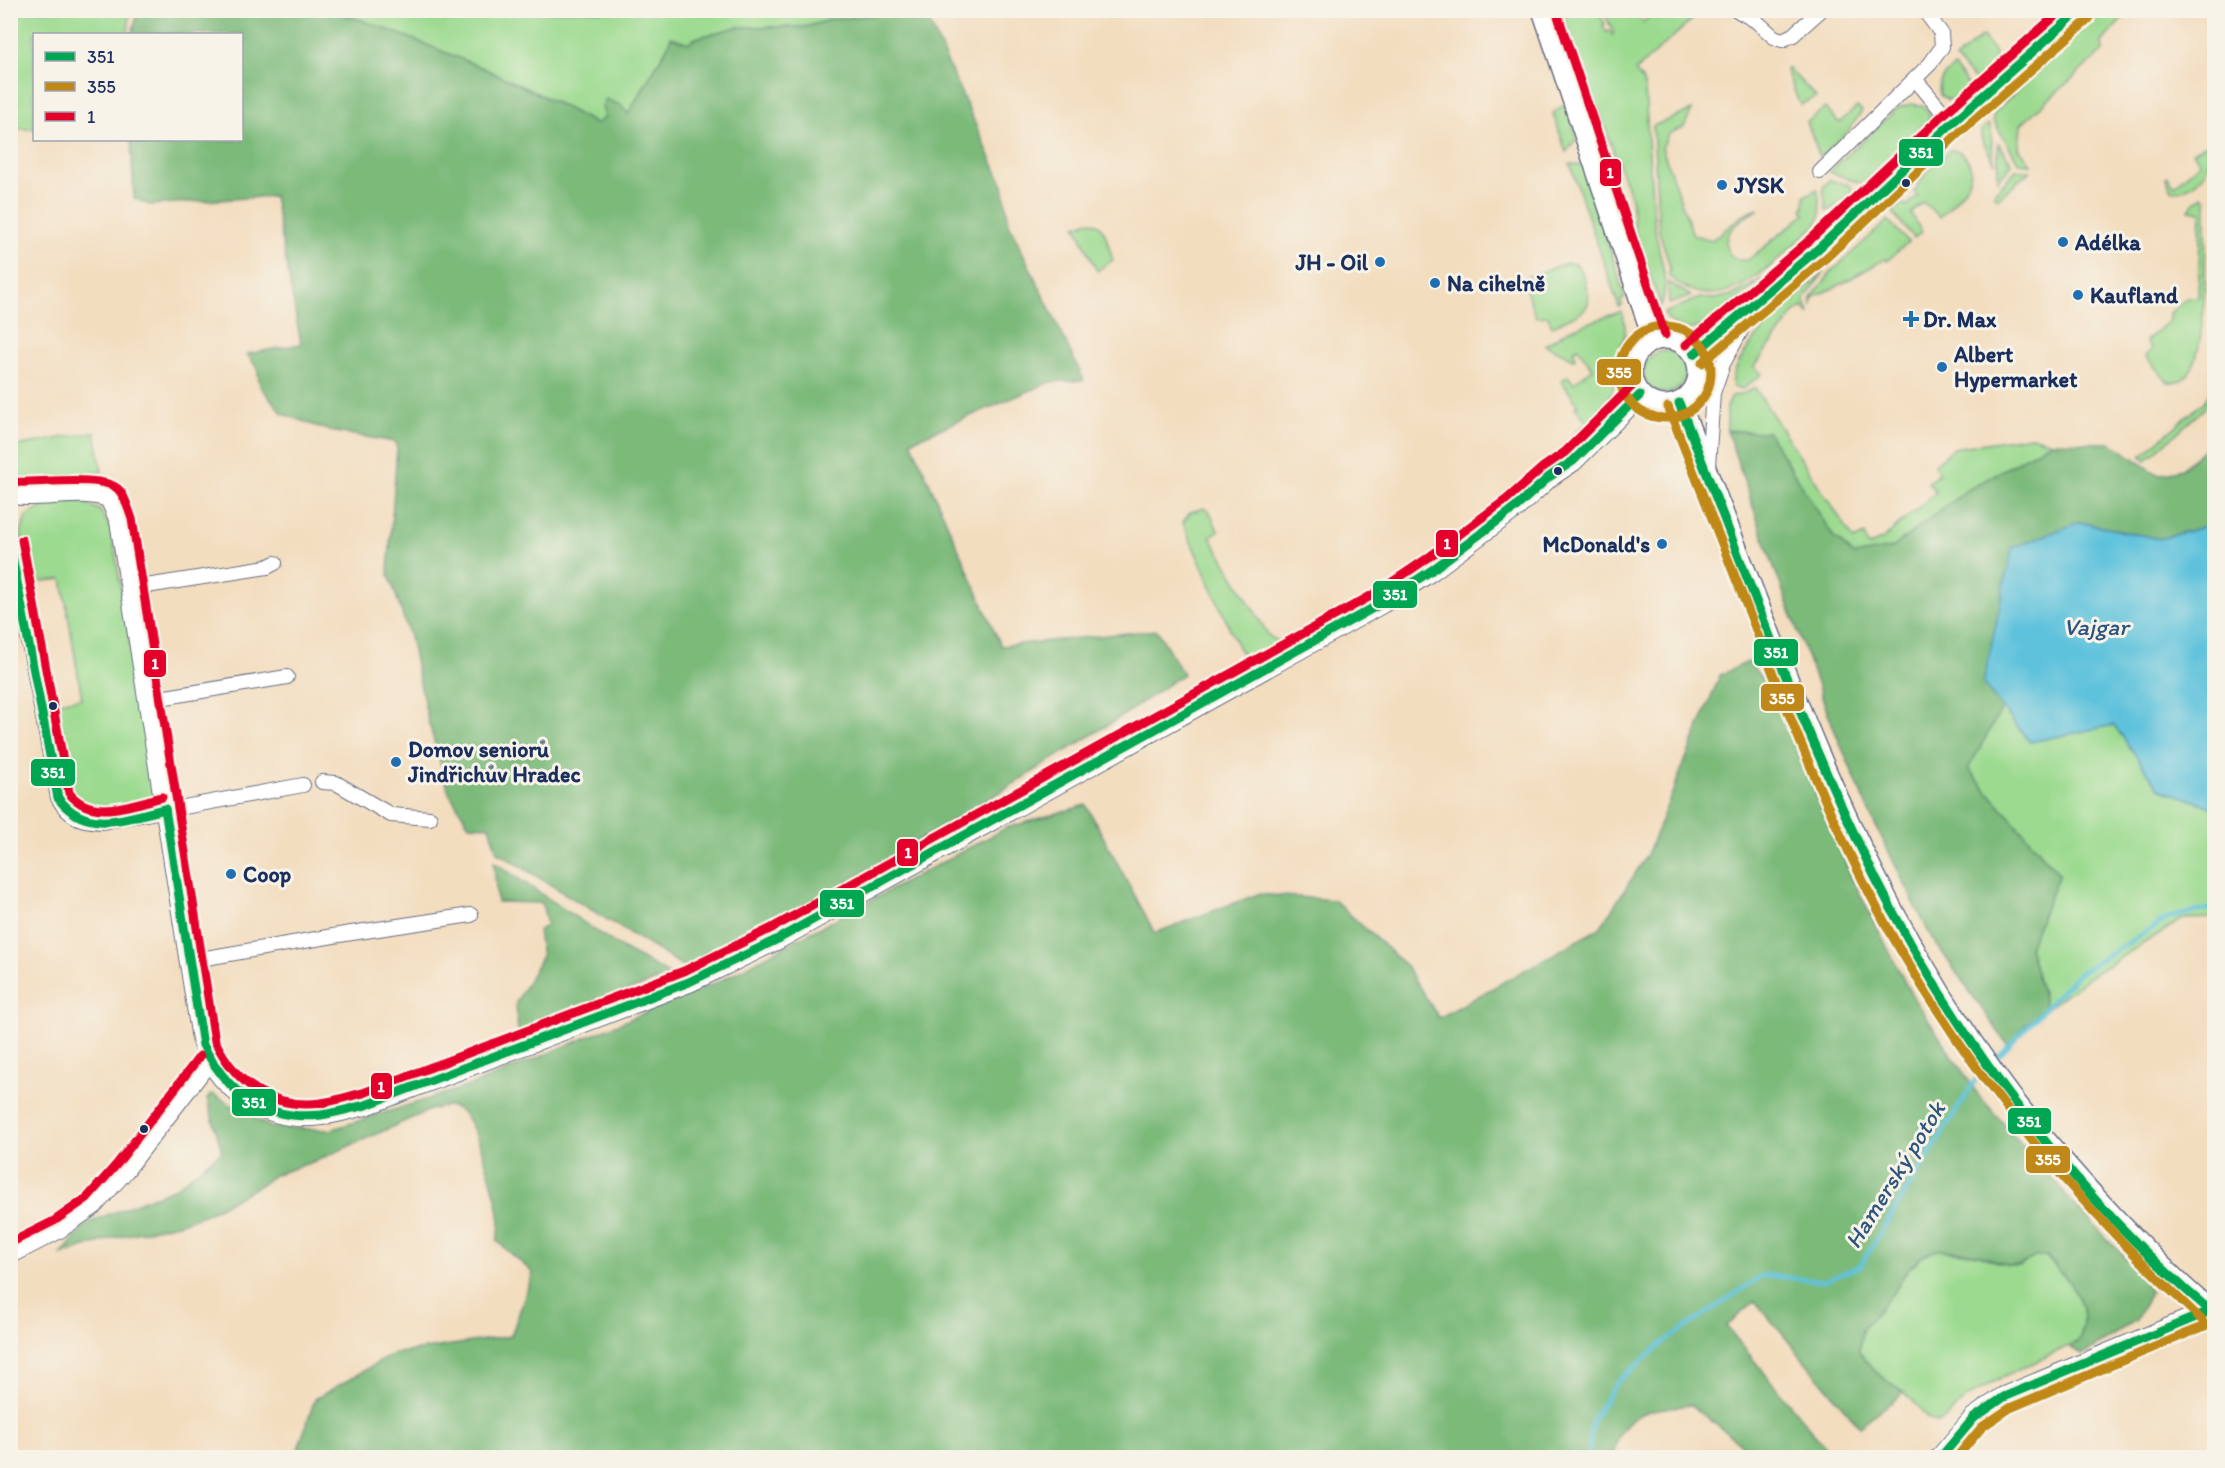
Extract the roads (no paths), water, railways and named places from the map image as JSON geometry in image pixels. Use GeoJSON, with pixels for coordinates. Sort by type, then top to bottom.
{"type":"FeatureCollection","features":[{"type":"Feature","properties":{"kind":"main road"},"geometry":{"type":"LineString","coordinates":[[1543,10],[1654,339]]}},
{"type":"Feature","properties":{"kind":"main road"},"geometry":{"type":"LineString","coordinates":[[1665,338],[1677,340],[1686,345],[1694,354],[1699,372],[1697,382],[1693,390],[1679,403],[1654,404],[1640,395],[1631,378],[1633,359],[1638,350],[1654,339],[1665,338]]}},
{"type":"Feature","properties":{"kind":"main road"},"geometry":{"type":"LineString","coordinates":[[1679,403],[1840,806],[1899,922],[1967,1036],[2055,1153],[2150,1255],[2213,1311]]}},
{"type":"Feature","properties":{"kind":"street"},"geometry":{"type":"LineString","coordinates":[[1737,10],[1756,21],[1774,37],[1782,40],[1793,35],[1821,10]]}},
{"type":"Feature","properties":{"kind":"street"},"geometry":{"type":"LineString","coordinates":[[1820,172],[1915,79],[1942,47],[1941,33],[1924,10]]}},
{"type":"Feature","properties":{"kind":"street"},"geometry":{"type":"LineString","coordinates":[[1694,354],[1819,248],[1952,123],[2081,10]]}},
{"type":"Feature","properties":{"kind":"street"},"geometry":{"type":"LineString","coordinates":[[1915,79],[1952,123]]}},
{"type":"Feature","properties":{"kind":"street"},"geometry":{"type":"LineString","coordinates":[[1708,474],[1713,393],[1730,349],[1757,302]]}},
{"type":"Feature","properties":{"kind":"street"},"geometry":{"type":"LineString","coordinates":[[10,495],[91,493],[110,498],[120,521],[202,1045],[210,1063],[227,1084],[249,1102],[268,1110],[298,1116],[321,1115],[366,1105],[689,982],[778,939],[1382,603],[1432,570],[1515,508],[1549,477],[1573,461],[1640,395]]}},
{"type":"Feature","properties":{"kind":"street"},"geometry":{"type":"LineString","coordinates":[[10,542],[58,798],[64,810],[85,821],[103,822],[303,785]]}},
{"type":"Feature","properties":{"kind":"street"},"geometry":{"type":"LineString","coordinates":[[140,587],[267,567],[275,563]]}},
{"type":"Feature","properties":{"kind":"street"},"geometry":{"type":"LineString","coordinates":[[148,700],[287,677]]}},
{"type":"Feature","properties":{"kind":"street"},"geometry":{"type":"LineString","coordinates":[[322,782],[336,783],[391,815],[430,818]]}},
{"type":"Feature","properties":{"kind":"street"},"geometry":{"type":"LineString","coordinates":[[189,961],[471,915]]}},
{"type":"Feature","properties":{"kind":"street"},"geometry":{"type":"LineString","coordinates":[[10,1257],[60,1231],[95,1207],[126,1172],[210,1063]]}},
{"type":"Feature","properties":{"kind":"street"},"geometry":{"type":"LineString","coordinates":[[1940,1458],[1974,1418],[2004,1397],[2213,1311]]}},
{"type":"Feature","properties":{"kind":"water","name":"Vajgar"},"geometry":{"type":"Polygon","coordinates":[[[2079,522],[2159,539],[2214,524],[2214,808],[2159,788],[2114,725],[2030,742],[1983,684],[2012,548],[2079,522]]]}},
{"type":"Feature","properties":{"kind":"waterway","name":"Hamerský potok"},"geometry":{"type":"LineString","coordinates":[[1993,1062],[2078,974],[2170,917],[2214,908]]}},
{"type":"Feature","properties":{"kind":"waterway","name":"Hamerský potok"},"geometry":{"type":"LineString","coordinates":[[1589,1458],[1592,1421],[1616,1383],[1664,1342],[1763,1275],[1825,1281],[1860,1266],[1976,1079],[1985,1070]]}},
{"type":"Feature","properties":{"kind":"place","name":"JYSK"},"geometry":{"type":"Point","coordinates":[1722,185]}},
{"type":"Feature","properties":{"kind":"place","name":"Adélka"},"geometry":{"type":"Point","coordinates":[2063,242]}},
{"type":"Feature","properties":{"kind":"place","name":"JH - Oil"},"geometry":{"type":"Point","coordinates":[1380,262]}},
{"type":"Feature","properties":{"kind":"place","name":"Na cihelně"},"geometry":{"type":"Point","coordinates":[1435,283]}},
{"type":"Feature","properties":{"kind":"place","name":"Kaufland"},"geometry":{"type":"Point","coordinates":[2078,295]}},
{"type":"Feature","properties":{"kind":"place","name":"Dr. Max"},"geometry":{"type":"Point","coordinates":[1911,319]}},
{"type":"Feature","properties":{"kind":"place","name":"Albert Hypermarket"},"geometry":{"type":"Point","coordinates":[1942,367]}},
{"type":"Feature","properties":{"kind":"place","name":"McDonald's"},"geometry":{"type":"Point","coordinates":[1662,544]}},
{"type":"Feature","properties":{"kind":"place","name":"Domov seniorů Jindřichův Hradec"},"geometry":{"type":"Point","coordinates":[396,762]}},
{"type":"Feature","properties":{"kind":"place","name":"Coop"},"geometry":{"type":"Point","coordinates":[231,874]}}]}
